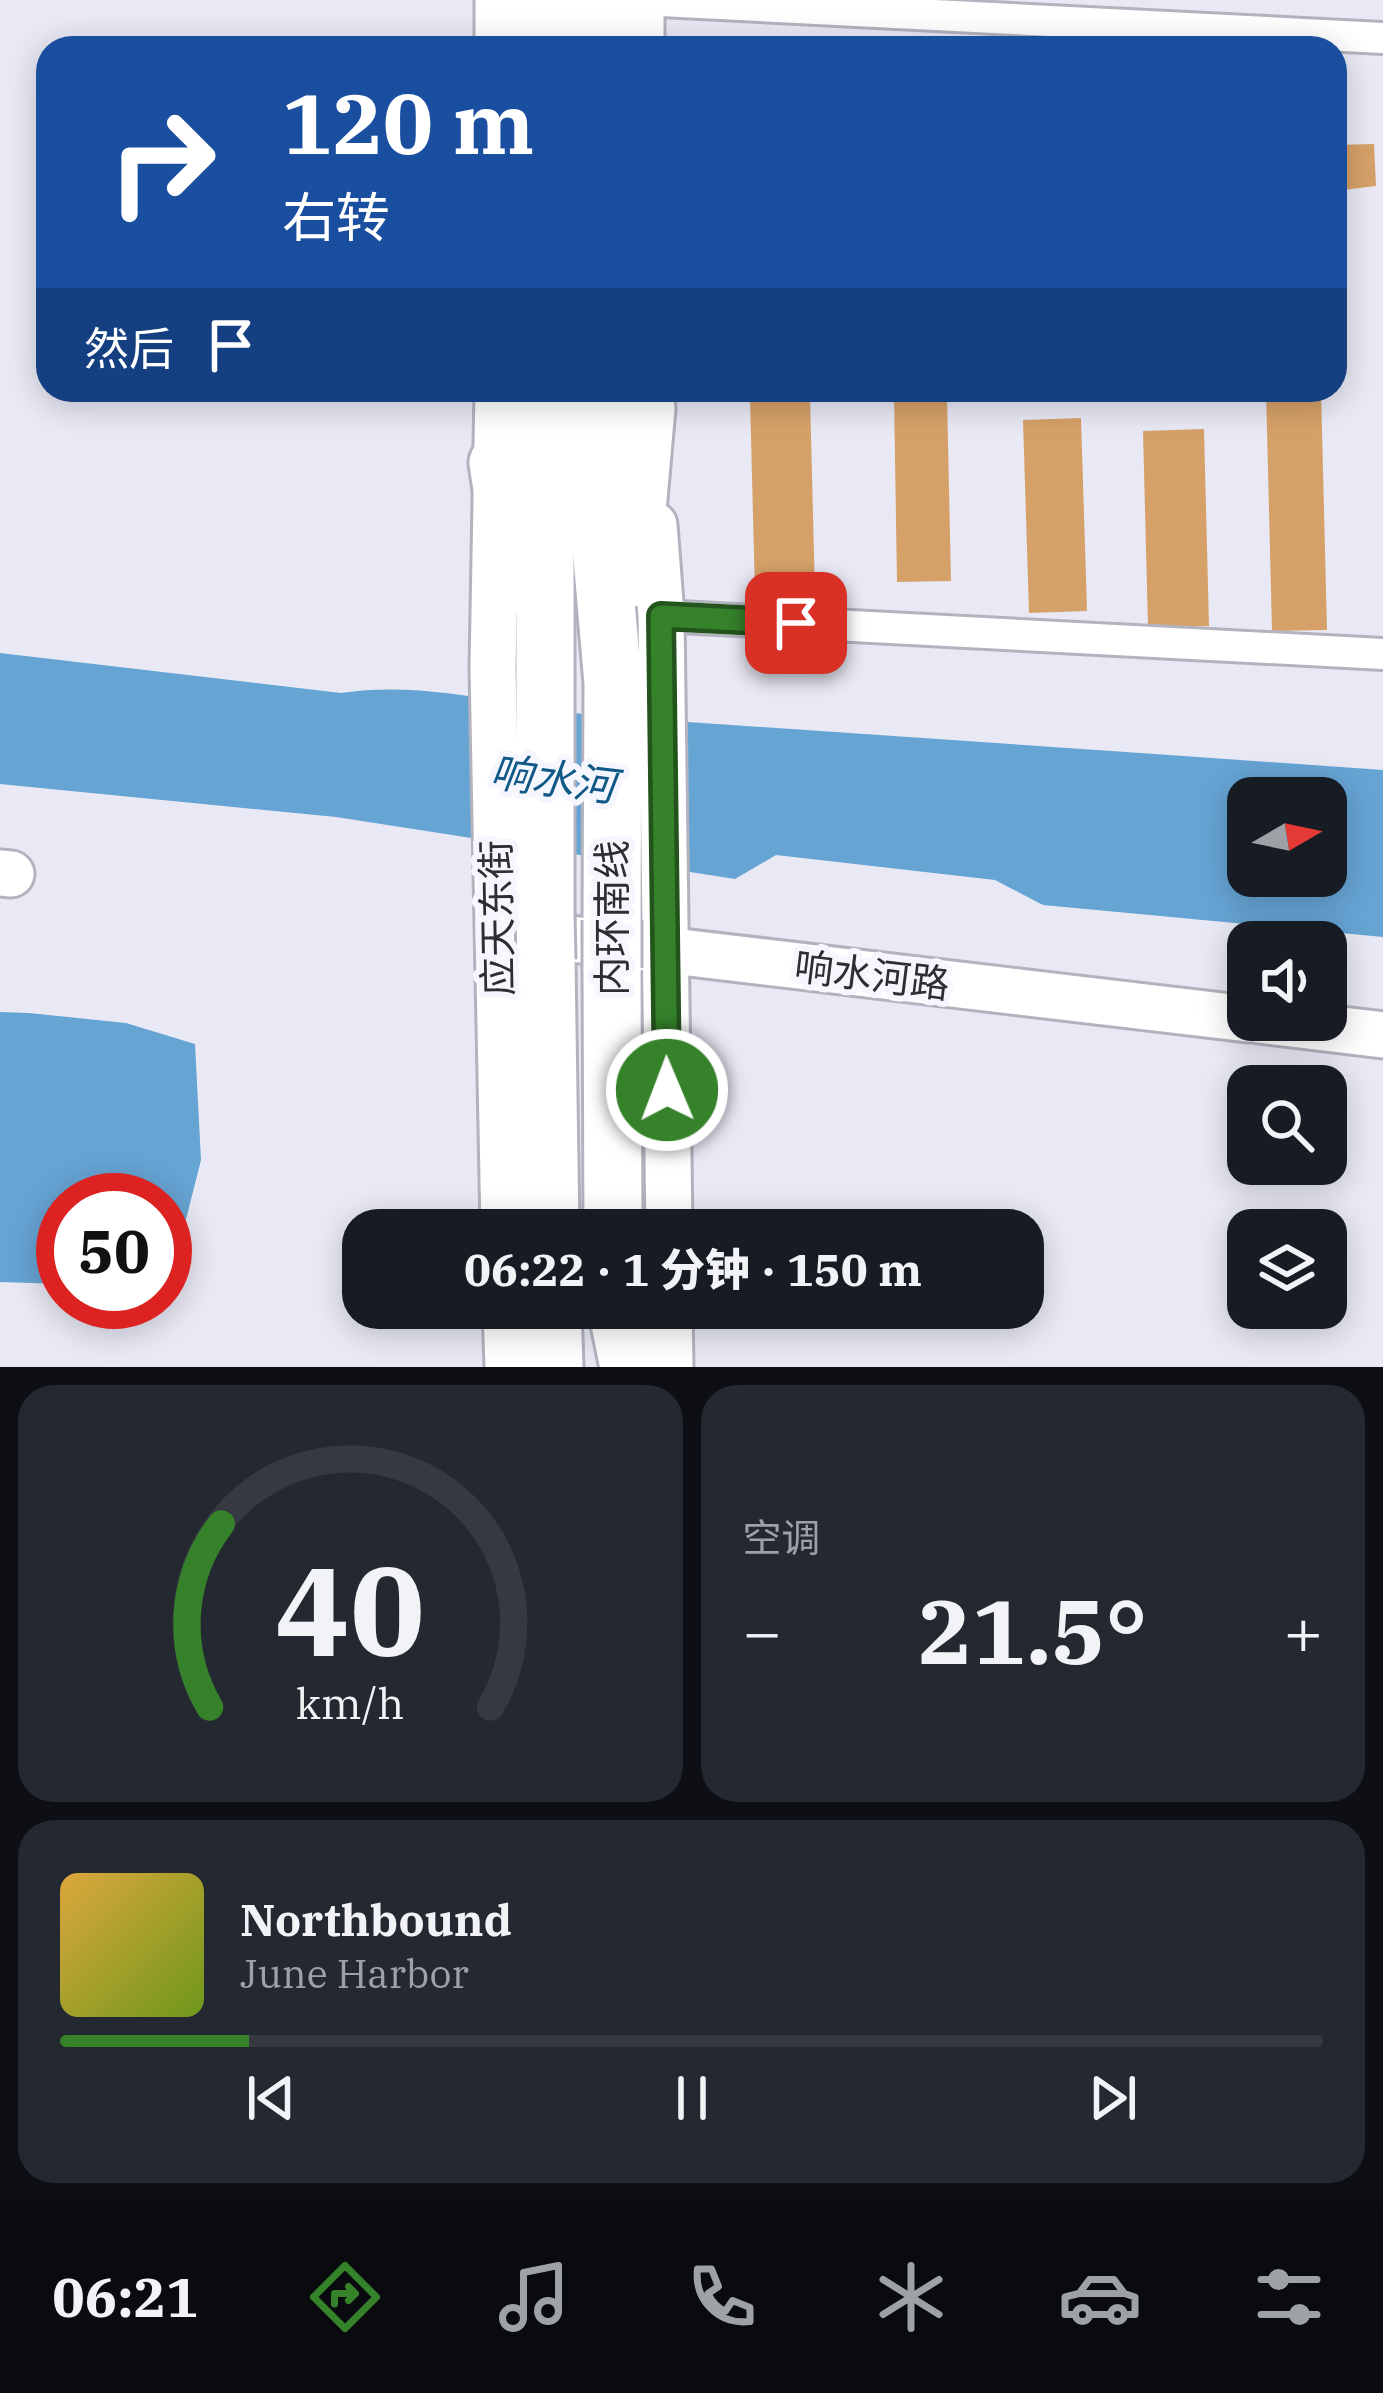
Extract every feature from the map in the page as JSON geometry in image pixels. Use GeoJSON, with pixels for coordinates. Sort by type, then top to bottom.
{"type":"FeatureCollection","features":[{"type":"Feature","properties":{"kind":"highway"},"geometry":{"type":"LineString","coordinates":[[548,0],[548,36]]}},
{"type":"Feature","properties":{"kind":"highway"},"geometry":{"type":"LineString","coordinates":[[593,0],[593,36]]}},
{"type":"Feature","properties":{"kind":"highway","name":"内环南线"},"geometry":{"type":"LineString","coordinates":[[545,402],[544,699],[525,907],[548,1209]]}},
{"type":"Feature","properties":{"kind":"highway","name":"内环南线"},"geometry":{"type":"LineString","coordinates":[[546,464],[622,402]]}},
{"type":"Feature","properties":{"kind":"highway"},"geometry":{"type":"LineString","coordinates":[[613,683],[630,581],[629,402]]}},
{"type":"Feature","properties":{"kind":"highway","name":"内环南线"},"geometry":{"type":"LineString","coordinates":[[546,464],[613,683],[625,917],[614,1209]]}},
{"type":"Feature","properties":{"kind":"highway"},"geometry":{"type":"LineString","coordinates":[[615,1329],[616,1367]]}},
{"type":"Feature","properties":{"kind":"highway"},"geometry":{"type":"LineString","coordinates":[[620,1329],[629,1367]]}},
{"type":"Feature","properties":{"kind":"main road"},"geometry":{"type":"LineString","coordinates":[[498,0],[498,36]]}},
{"type":"Feature","properties":{"kind":"main road"},"geometry":{"type":"LineString","coordinates":[[641,0],[641,36]]}},
{"type":"Feature","properties":{"kind":"main road","name":"应天东街"},"geometry":{"type":"LineString","coordinates":[[505,1209],[525,907],[493,668],[546,464],[506,402]]}},
{"type":"Feature","properties":{"kind":"main road"},"geometry":{"type":"LineString","coordinates":[[630,402],[661,616],[662,727],[625,917],[665,950],[668,1209]]}},
{"type":"Feature","properties":{"kind":"main road","name":"响水河路"},"geometry":{"type":"LineString","coordinates":[[525,907],[665,950],[1227,1017]]}},
{"type":"Feature","properties":{"kind":"main road"},"geometry":{"type":"LineString","coordinates":[[1347,1031],[1383,1035]]}},
{"type":"Feature","properties":{"kind":"main road"},"geometry":{"type":"LineString","coordinates":[[670,1329],[670,1367]]}},
{"type":"Feature","properties":{"kind":"main road"},"geometry":{"type":"LineString","coordinates":[[508,1367],[542,1336]]}},
{"type":"Feature","properties":{"kind":"street"},"geometry":{"type":"LineString","coordinates":[[641,0],[1344,36]]}},
{"type":"Feature","properties":{"kind":"street"},"geometry":{"type":"LineString","coordinates":[[1347,36],[1383,38]]}},
{"type":"Feature","properties":{"kind":"street"},"geometry":{"type":"LineString","coordinates":[[661,616],[1383,654]]}},
{"type":"Feature","properties":{"kind":"water","name":"响水河"},"geometry":{"type":"Polygon","coordinates":[[[0,653],[341,693],[442,693],[611,717],[1383,770],[1383,937],[1347,934],[1347,921],[1227,922],[1043,905],[995,880],[776,855],[735,879],[336,817],[0,784],[0,653]]]}},
{"type":"Feature","properties":{"kind":"water"},"geometry":{"type":"Polygon","coordinates":[[[0,1012],[126,1023],[195,1044],[201,1160],[192,1196],[192,1173],[36,1173],[36,1283],[0,1282],[0,1012]]]}},
{"type":"Feature","properties":{"kind":"building"},"geometry":{"type":"Polygon","coordinates":[[[1374,144],[1376,186],[1347,190],[1347,145],[1374,144]]]}},
{"type":"Feature","properties":{"kind":"building"},"geometry":{"type":"Polygon","coordinates":[[[750,402],[810,402],[815,593],[755,594],[750,402]]]}},
{"type":"Feature","properties":{"kind":"building"},"geometry":{"type":"Polygon","coordinates":[[[894,402],[947,402],[951,581],[897,582],[894,402]]]}},
{"type":"Feature","properties":{"kind":"building"},"geometry":{"type":"Polygon","coordinates":[[[1266,402],[1321,402],[1327,630],[1272,631],[1266,402]]]}},
{"type":"Feature","properties":{"kind":"building"},"geometry":{"type":"Polygon","coordinates":[[[1081,418],[1087,611],[1029,613],[1023,420],[1081,418]]]}},
{"type":"Feature","properties":{"kind":"building"},"geometry":{"type":"Polygon","coordinates":[[[1204,429],[1209,626],[1148,628],[1143,431],[1204,429]]]}},
{"type":"Feature","properties":{"kind":"route"},"geometry":{"type":"LineString","coordinates":[[667,1090],[661,616],[796,623]]}}]}
